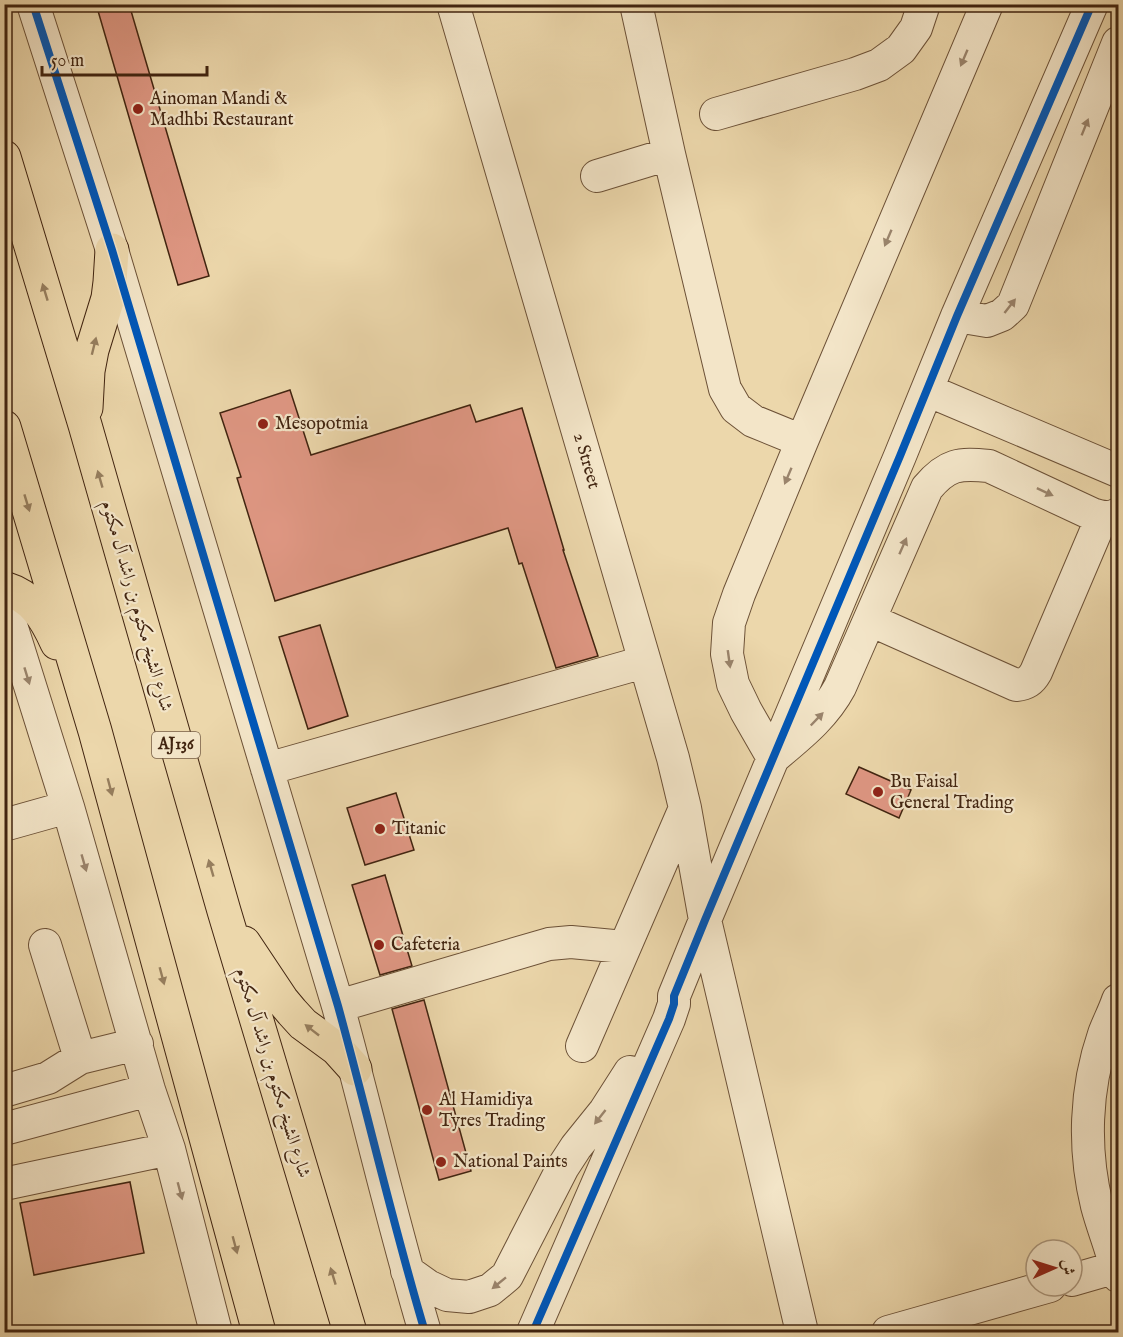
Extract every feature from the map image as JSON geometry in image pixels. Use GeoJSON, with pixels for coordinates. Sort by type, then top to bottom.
{"type":"FeatureCollection","features":[{"type":"Feature","properties":{"kind":"main road","name":"شارع الشيخ مكتوم بن راشد آل مكتوم"},"geometry":{"type":"LineString","coordinates":[[4,157],[224,911],[350,1332]]}},
{"type":"Feature","properties":{"kind":"main road"},"geometry":{"type":"LineString","coordinates":[[84,425],[88,371],[108,298],[112,250]]}},
{"type":"Feature","properties":{"kind":"main road"},"geometry":{"type":"LineString","coordinates":[[4,427],[85,698],[259,1332]]}},
{"type":"Feature","properties":{"kind":"main road"},"geometry":{"type":"LineString","coordinates":[[4,588],[18,592],[35,606],[55,638],[85,698]]}},
{"type":"Feature","properties":{"kind":"main road"},"geometry":{"type":"LineString","coordinates":[[224,911],[292,1012],[337,1049],[355,1069]]}},
{"type":"Feature","properties":{"kind":"street"},"geometry":{"type":"LineString","coordinates":[[33,4],[112,250],[338,1006],[425,1332]]}},
{"type":"Feature","properties":{"kind":"street","name":"2 Street"},"geometry":{"type":"LineString","coordinates":[[453,4],[673,758],[685,808],[705,920],[802,1332]]}},
{"type":"Feature","properties":{"kind":"street"},"geometry":{"type":"LineString","coordinates":[[636,4],[725,389],[736,408],[753,421],[802,441]]}},
{"type":"Feature","properties":{"kind":"street"},"geometry":{"type":"LineString","coordinates":[[716,114],[879,65],[901,49],[916,28],[924,4]]}},
{"type":"Feature","properties":{"kind":"street"},"geometry":{"type":"LineString","coordinates":[[773,758],[733,684],[727,654],[729,623],[802,441],[987,4]]}},
{"type":"Feature","properties":{"kind":"street"},"geometry":{"type":"LineString","coordinates":[[407,1271],[428,1286],[447,1295],[469,1297],[490,1290],[507,1276],[563,1167],[617,1093],[661,1012],[674,996],[957,316],[1092,4]]}},
{"type":"Feature","properties":{"kind":"street"},"geometry":{"type":"LineString","coordinates":[[957,316],[987,321],[1002,315],[1013,305],[1119,43]]}},
{"type":"Feature","properties":{"kind":"street"},"geometry":{"type":"LineString","coordinates":[[597,176],[669,154]]}},
{"type":"Feature","properties":{"kind":"street"},"geometry":{"type":"LineString","coordinates":[[927,390],[1119,471]]}},
{"type":"Feature","properties":{"kind":"street"},"geometry":{"type":"LineString","coordinates":[[989,466],[988,441],[993,417]]}},
{"type":"Feature","properties":{"kind":"street"},"geometry":{"type":"LineString","coordinates":[[900,456],[927,488]]}},
{"type":"Feature","properties":{"kind":"street"},"geometry":{"type":"LineString","coordinates":[[773,758],[812,724],[833,700],[927,488],[938,475],[953,466],[970,464],[989,466],[1110,516],[1032,680],[1024,685],[1016,685],[870,620]]}},
{"type":"Feature","properties":{"kind":"street"},"geometry":{"type":"LineString","coordinates":[[4,600],[68,807],[149,1090],[169,1149],[216,1332]]}},
{"type":"Feature","properties":{"kind":"street"},"geometry":{"type":"LineString","coordinates":[[267,769],[644,662]]}},
{"type":"Feature","properties":{"kind":"street"},"geometry":{"type":"LineString","coordinates":[[4,825],[68,807]]}},
{"type":"Feature","properties":{"kind":"street"},"geometry":{"type":"LineString","coordinates":[[582,1046],[685,808]]}},
{"type":"Feature","properties":{"kind":"street"},"geometry":{"type":"LineString","coordinates":[[338,1006],[549,944],[571,942],[624,947]]}},
{"type":"Feature","properties":{"kind":"street"},"geometry":{"type":"LineString","coordinates":[[45,945],[80,1058]]}},
{"type":"Feature","properties":{"kind":"street"},"geometry":{"type":"LineString","coordinates":[[533,1332],[669,1019],[674,996]]}},
{"type":"Feature","properties":{"kind":"street"},"geometry":{"type":"LineString","coordinates":[[1084,1278],[1118,1271],[1097,1206],[1090,1172],[1087,1137],[1089,1102],[1095,1067],[1104,1034],[1119,1000]]}},
{"type":"Feature","properties":{"kind":"street"},"geometry":{"type":"LineString","coordinates":[[4,1091],[55,1075],[80,1058],[137,1044]]}},
{"type":"Feature","properties":{"kind":"street"},"geometry":{"type":"LineString","coordinates":[[4,1130],[149,1090]]}},
{"type":"Feature","properties":{"kind":"street"},"geometry":{"type":"LineString","coordinates":[[4,1184],[169,1149]]}},
{"type":"Feature","properties":{"kind":"street"},"geometry":{"type":"LineString","coordinates":[[888,1332],[1024,1293]]}},
{"type":"Feature","properties":{"kind":"building"},"geometry":{"type":"Polygon","coordinates":[[[96,4],[129,4],[209,276],[178,285],[96,4]]]}},
{"type":"Feature","properties":{"kind":"building"},"geometry":{"type":"Polygon","coordinates":[[[290,390],[311,455],[470,405],[476,422],[522,408],[563,550],[598,656],[556,668],[522,563],[519,564],[508,528],[275,601],[237,478],[241,477],[220,413],[290,390]]]}},
{"type":"Feature","properties":{"kind":"building"},"geometry":{"type":"Polygon","coordinates":[[[320,625],[348,716],[308,729],[279,637],[320,625]]]}},
{"type":"Feature","properties":{"kind":"building","name":"Bu Faisal General Trading"},"geometry":{"type":"Polygon","coordinates":[[[859,767],[911,790],[899,818],[846,794],[859,767]]]}},
{"type":"Feature","properties":{"kind":"building","name":"Titanic"},"geometry":{"type":"Polygon","coordinates":[[[396,793],[414,850],[365,865],[347,808],[396,793]]]}},
{"type":"Feature","properties":{"kind":"building"},"geometry":{"type":"Polygon","coordinates":[[[385,875],[412,966],[380,975],[352,885],[385,875]]]}},
{"type":"Feature","properties":{"kind":"building"},"geometry":{"type":"Polygon","coordinates":[[[424,1000],[471,1171],[439,1180],[392,1009],[424,1000]]]}},
{"type":"Feature","properties":{"kind":"building"},"geometry":{"type":"Polygon","coordinates":[[[130,1182],[144,1253],[34,1275],[20,1203],[130,1182]]]}},
{"type":"Feature","properties":{"kind":"cycle path"},"geometry":{"type":"LineString","coordinates":[[33,4],[112,250],[338,1006],[425,1332]]}},
{"type":"Feature","properties":{"kind":"cycle path"},"geometry":{"type":"LineString","coordinates":[[533,1332],[669,1019],[674,996],[705,920],[957,316],[1092,4]]}},
{"type":"Feature","properties":{"kind":"place","name":"Ainoman Mandi & Madhbi Restaurant"},"geometry":{"type":"Point","coordinates":[138,109]}},
{"type":"Feature","properties":{"kind":"place","name":"Mesopotmia"},"geometry":{"type":"Point","coordinates":[263,424]}},
{"type":"Feature","properties":{"kind":"place","name":"Bu Faisal General Trading"},"geometry":{"type":"Point","coordinates":[878,792]}},
{"type":"Feature","properties":{"kind":"place","name":"Titanic"},"geometry":{"type":"Point","coordinates":[380,829]}},
{"type":"Feature","properties":{"kind":"place","name":"Cafeteria"},"geometry":{"type":"Point","coordinates":[379,945]}},
{"type":"Feature","properties":{"kind":"place","name":"Al Hamidiya Tyres Trading"},"geometry":{"type":"Point","coordinates":[427,1110]}},
{"type":"Feature","properties":{"kind":"place","name":"National Paints"},"geometry":{"type":"Point","coordinates":[441,1162]}}]}
